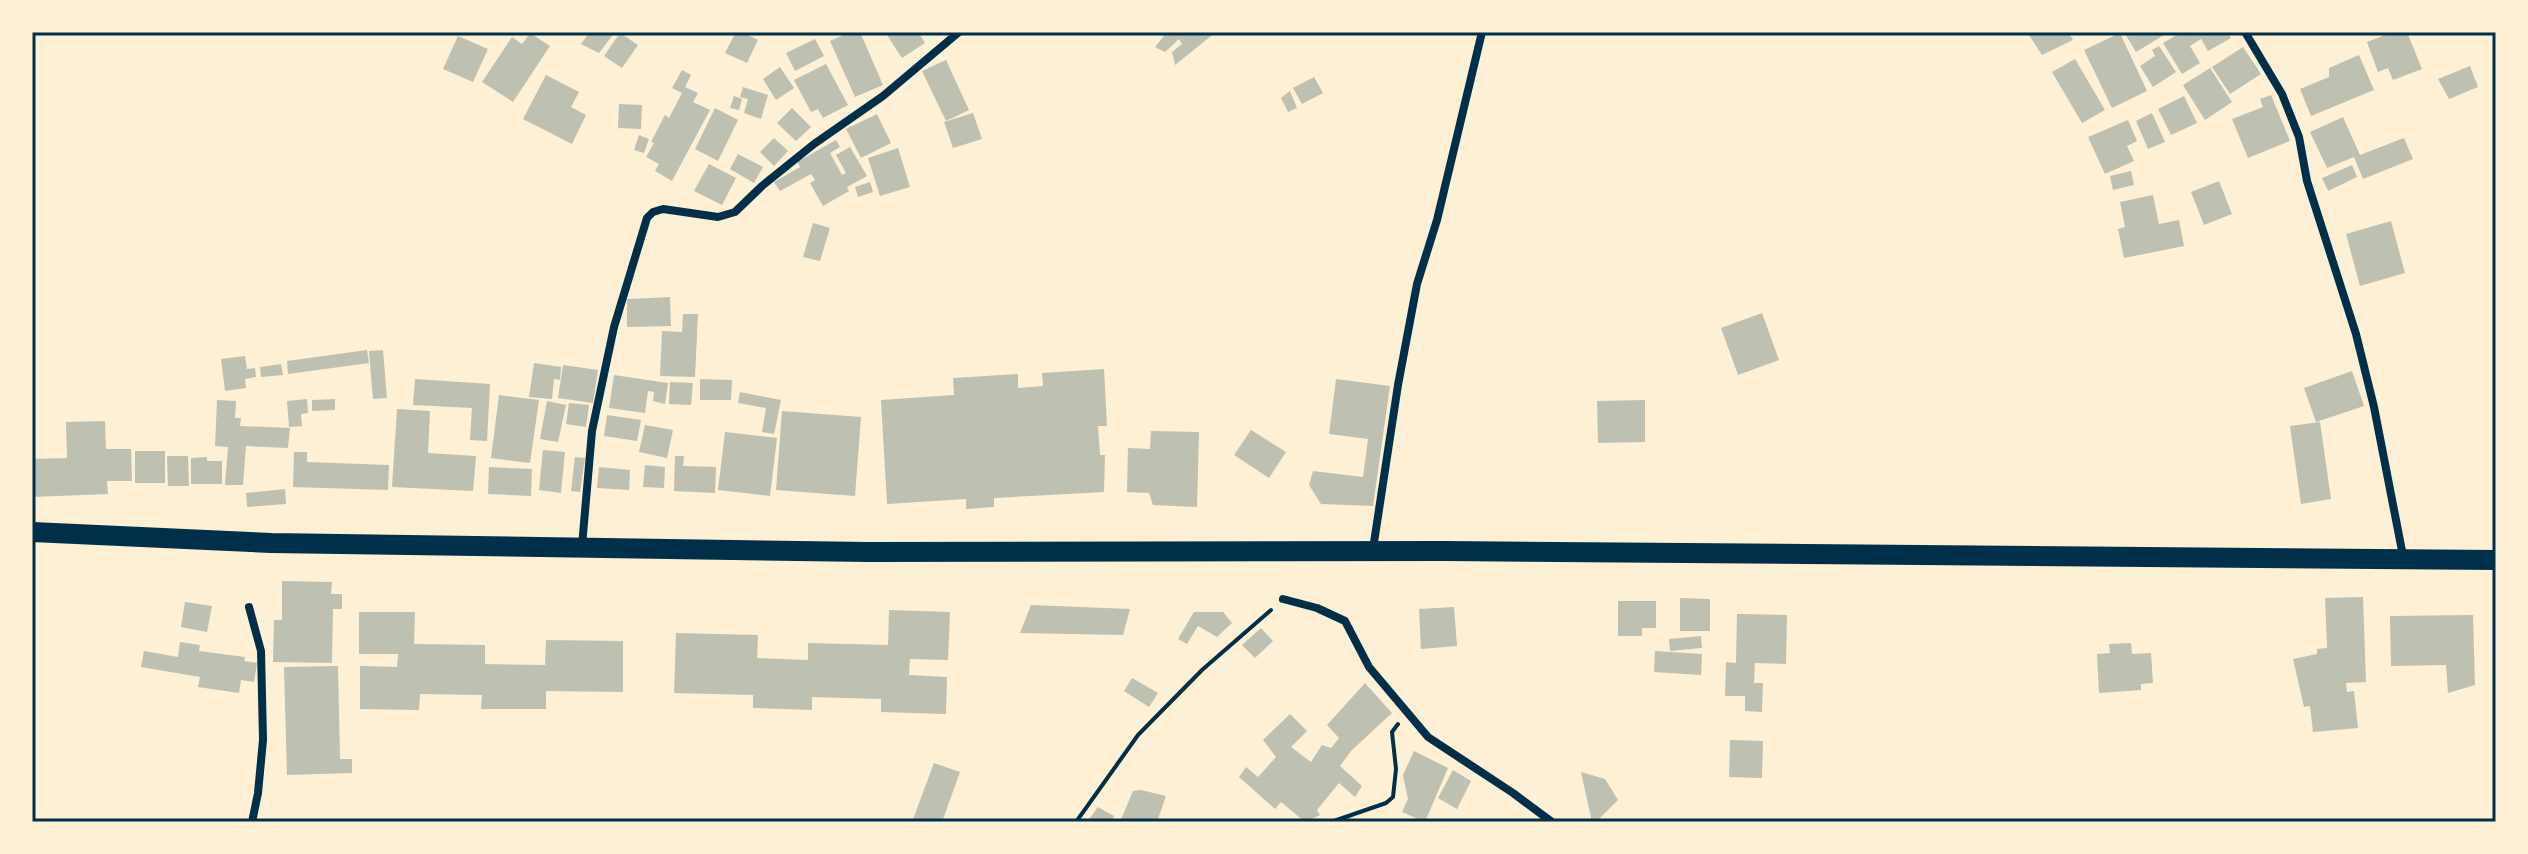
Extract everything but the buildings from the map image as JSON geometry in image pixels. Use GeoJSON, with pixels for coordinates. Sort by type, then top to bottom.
{"type":"FeatureCollection","features":[{"type":"Feature","properties":{"kind":"main road"},"geometry":{"type":"LineString","coordinates":[[32,532],[256,542],[582,548],[1462,551],[2496,560]]}},
{"type":"Feature","properties":{"kind":"street"},"geometry":{"type":"LineString","coordinates":[[582,548],[592,431],[614,327],[647,218],[663,209],[718,217],[735,212],[814,144],[883,96],[959,32]]}},
{"type":"Feature","properties":{"kind":"street"},"geometry":{"type":"LineString","coordinates":[[1372,553],[1417,284],[1437,220],[1482,32]]}},
{"type":"Feature","properties":{"kind":"street"},"geometry":{"type":"LineString","coordinates":[[2245,32],[2282,94],[2299,137],[2307,181],[2360,349],[2404,559]]}},
{"type":"Feature","properties":{"kind":"street"},"geometry":{"type":"LineString","coordinates":[[1283,599],[1317,608],[1345,621],[1369,667],[1428,737],[1552,822]]}},
{"type":"Feature","properties":{"kind":"street"},"geometry":{"type":"LineString","coordinates":[[249,607],[261,651],[263,725],[258,793],[252,822]]}},
{"type":"Feature","properties":{"kind":"path"},"geometry":{"type":"LineString","coordinates":[[1076,822],[1138,735],[1202,670],[1283,599]]}},
{"type":"Feature","properties":{"kind":"path"},"geometry":{"type":"LineString","coordinates":[[1331,822],[1386,803],[1393,797],[1396,769],[1392,732],[1408,713]]}}]}
